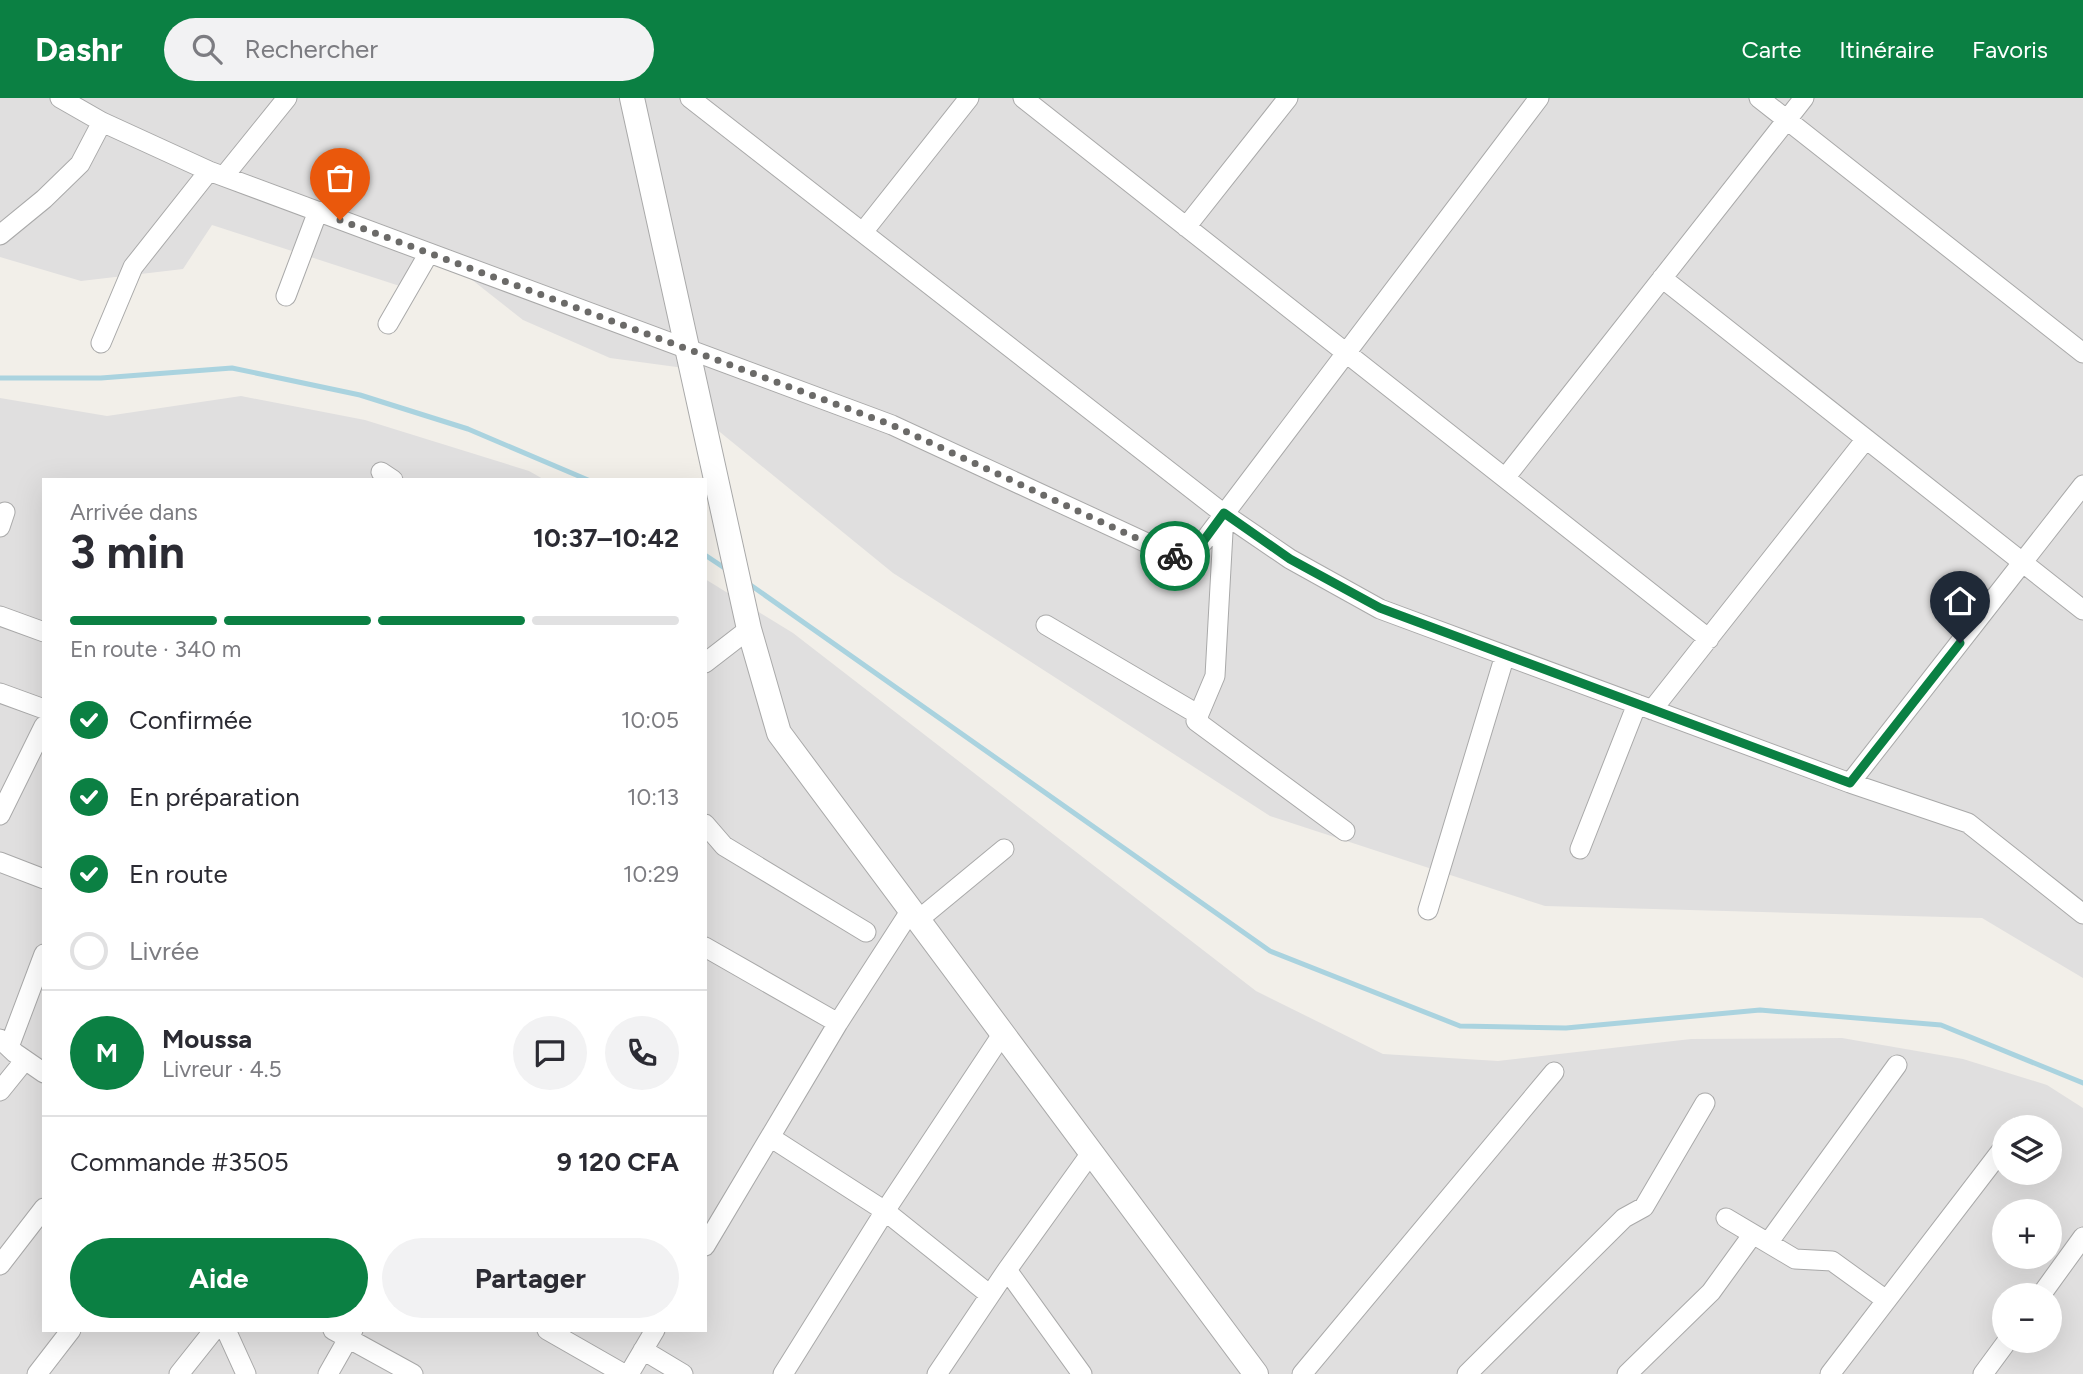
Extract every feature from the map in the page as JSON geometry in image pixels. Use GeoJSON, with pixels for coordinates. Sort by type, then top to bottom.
{"type":"FeatureCollection","features":[{"type":"Feature","properties":{"kind":"street"},"geometry":{"type":"LineString","coordinates":[[60,98],[102,122],[216,174],[892,425],[1188,562],[1539,98]]}},
{"type":"Feature","properties":{"kind":"street"},"geometry":{"type":"LineString","coordinates":[[101,343],[133,267],[287,98]]}},
{"type":"Feature","properties":{"kind":"street"},"geometry":{"type":"LineString","coordinates":[[632,98],[749,629],[779,733],[1256,1374]]}},
{"type":"Feature","properties":{"kind":"street"},"geometry":{"type":"LineString","coordinates":[[863,232],[969,98]]}},
{"type":"Feature","properties":{"kind":"street"},"geometry":{"type":"LineString","coordinates":[[1023,98],[1709,639]]}},
{"type":"Feature","properties":{"kind":"street"},"geometry":{"type":"LineString","coordinates":[[1186,227],[1288,98]]}},
{"type":"Feature","properties":{"kind":"street"},"geometry":{"type":"LineString","coordinates":[[1759,98],[2083,353]]}},
{"type":"Feature","properties":{"kind":"street"},"geometry":{"type":"LineString","coordinates":[[1505,478],[1804,98]]}},
{"type":"Feature","properties":{"kind":"street"},"geometry":{"type":"LineString","coordinates":[[694,99],[1224,513],[1290,559],[1380,608],[1850,783],[1968,823],[2083,914]]}},
{"type":"Feature","properties":{"kind":"street"},"geometry":{"type":"LineString","coordinates":[[0,235],[44,199],[80,164],[102,122]]}},
{"type":"Feature","properties":{"kind":"street"},"geometry":{"type":"LineString","coordinates":[[286,296],[318,211]]}},
{"type":"Feature","properties":{"kind":"street"},"geometry":{"type":"LineString","coordinates":[[388,324],[429,253]]}},
{"type":"Feature","properties":{"kind":"street"},"geometry":{"type":"LineString","coordinates":[[1662,278],[2083,610]]}},
{"type":"Feature","properties":{"kind":"street"},"geometry":{"type":"LineString","coordinates":[[1580,849],[1644,707],[1709,639],[1867,439]]}},
{"type":"Feature","properties":{"kind":"street"},"geometry":{"type":"LineString","coordinates":[[1850,783],[2083,485]]}},
{"type":"Feature","properties":{"kind":"street"},"geometry":{"type":"LineString","coordinates":[[1224,513],[1216,676],[1196,721],[1345,831]]}},
{"type":"Feature","properties":{"kind":"street"},"geometry":{"type":"LineString","coordinates":[[0,616],[42,631]]}},
{"type":"Feature","properties":{"kind":"street"},"geometry":{"type":"LineString","coordinates":[[1046,625],[1199,715]]}},
{"type":"Feature","properties":{"kind":"street"},"geometry":{"type":"LineString","coordinates":[[707,661],[749,629]]}},
{"type":"Feature","properties":{"kind":"street"},"geometry":{"type":"LineString","coordinates":[[1428,910],[1505,655]]}},
{"type":"Feature","properties":{"kind":"street"},"geometry":{"type":"LineString","coordinates":[[0,693],[42,708]]}},
{"type":"Feature","properties":{"kind":"street"},"geometry":{"type":"LineString","coordinates":[[0,815],[42,730]]}},
{"type":"Feature","properties":{"kind":"street"},"geometry":{"type":"LineString","coordinates":[[707,826],[724,846],[866,932]]}},
{"type":"Feature","properties":{"kind":"street"},"geometry":{"type":"LineString","coordinates":[[707,1243],[838,1023],[915,915],[1004,849]]}},
{"type":"Feature","properties":{"kind":"street"},"geometry":{"type":"LineString","coordinates":[[0,862],[42,878]]}},
{"type":"Feature","properties":{"kind":"street"},"geometry":{"type":"LineString","coordinates":[[707,948],[838,1023]]}},
{"type":"Feature","properties":{"kind":"street"},"geometry":{"type":"LineString","coordinates":[[0,1091],[11,1049],[42,960]]}},
{"type":"Feature","properties":{"kind":"street"},"geometry":{"type":"LineString","coordinates":[[783,1374],[885,1211],[1003,1033]]}},
{"type":"Feature","properties":{"kind":"street"},"geometry":{"type":"LineString","coordinates":[[11,1049],[42,1072]]}},
{"type":"Feature","properties":{"kind":"street"},"geometry":{"type":"LineString","coordinates":[[1627,1374],[1761,1239],[1898,1065]]}},
{"type":"Feature","properties":{"kind":"street"},"geometry":{"type":"LineString","coordinates":[[1302,1374],[1554,1072]]}},
{"type":"Feature","properties":{"kind":"street"},"geometry":{"type":"LineString","coordinates":[[1467,1374],[1624,1218],[1644,1207],[1705,1103]]}},
{"type":"Feature","properties":{"kind":"street"},"geometry":{"type":"LineString","coordinates":[[770,1137],[885,1211],[990,1295]]}},
{"type":"Feature","properties":{"kind":"street"},"geometry":{"type":"LineString","coordinates":[[937,1374],[1091,1153]]}},
{"type":"Feature","properties":{"kind":"street"},"geometry":{"type":"LineString","coordinates":[[1830,1374],[1992,1163]]}},
{"type":"Feature","properties":{"kind":"street"},"geometry":{"type":"LineString","coordinates":[[0,1265],[42,1211]]}},
{"type":"Feature","properties":{"kind":"street"},"geometry":{"type":"LineString","coordinates":[[1727,1218],[1795,1259],[1832,1261],[1886,1300]]}},
{"type":"Feature","properties":{"kind":"street"},"geometry":{"type":"LineString","coordinates":[[2050,1283],[2083,1237]]}},
{"type":"Feature","properties":{"kind":"street"},"geometry":{"type":"LineString","coordinates":[[1007,1270],[1082,1374]]}},
{"type":"Feature","properties":{"kind":"street"},"geometry":{"type":"LineString","coordinates":[[37,1374],[69,1332]]}},
{"type":"Feature","properties":{"kind":"street"},"geometry":{"type":"LineString","coordinates":[[179,1374],[212,1332]]}},
{"type":"Feature","properties":{"kind":"street"},"geometry":{"type":"LineString","coordinates":[[227,1332],[246,1374]]}},
{"type":"Feature","properties":{"kind":"street"},"geometry":{"type":"LineString","coordinates":[[551,1332],[627,1374],[654,1332]]}},
{"type":"Feature","properties":{"kind":"street"},"geometry":{"type":"LineString","coordinates":[[328,1374],[345,1333],[413,1374]]}},
{"type":"Feature","properties":{"kind":"street"},"geometry":{"type":"LineString","coordinates":[[643,1350],[683,1374]]}},
{"type":"Feature","properties":{"kind":"street"},"geometry":{"type":"LineString","coordinates":[[1988,1372],[2000,1353]]}},
{"type":"Feature","properties":{"kind":"shaded area"},"geometry":{"type":"Polygon","coordinates":[[[0,98],[2083,98],[2083,978],[1982,918],[1545,906],[1270,816],[893,573],[688,406],[684,368],[610,358],[523,320],[429,246],[409,289],[212,225],[183,269],[81,281],[0,257],[0,98]]]}},
{"type":"Feature","properties":{"kind":"shaded area"},"geometry":{"type":"Polygon","coordinates":[[[241,396],[365,420],[529,471],[541,478],[42,478],[42,1332],[707,1332],[707,580],[793,633],[1256,991],[1383,1054],[1498,1061],[1691,1039],[1842,1038],[1963,1059],[2047,1085],[2083,1108],[2083,1374],[0,1374],[0,398],[107,416],[241,396]]]}},
{"type":"Feature","properties":{"kind":"waterway"},"geometry":{"type":"LineString","coordinates":[[0,378],[101,378],[232,368],[360,395],[468,429],[583,478]]}},
{"type":"Feature","properties":{"kind":"waterway"},"geometry":{"type":"LineString","coordinates":[[707,556],[726,569]]}},
{"type":"Feature","properties":{"kind":"waterway"},"geometry":{"type":"LineString","coordinates":[[749,584],[1270,951],[1460,1026],[1566,1028],[1760,1010],[1941,1025],[2083,1083]]}},
{"type":"Feature","properties":{"kind":"way so far"},"geometry":{"type":"LineString","coordinates":[[340,220],[892,425],[1175,556]]}},
{"type":"Feature","properties":{"kind":"route"},"geometry":{"type":"LineString","coordinates":[[1175,556],[1188,562],[1224,513],[1290,559],[1380,608],[1850,783],[1960,643]]}}]}
